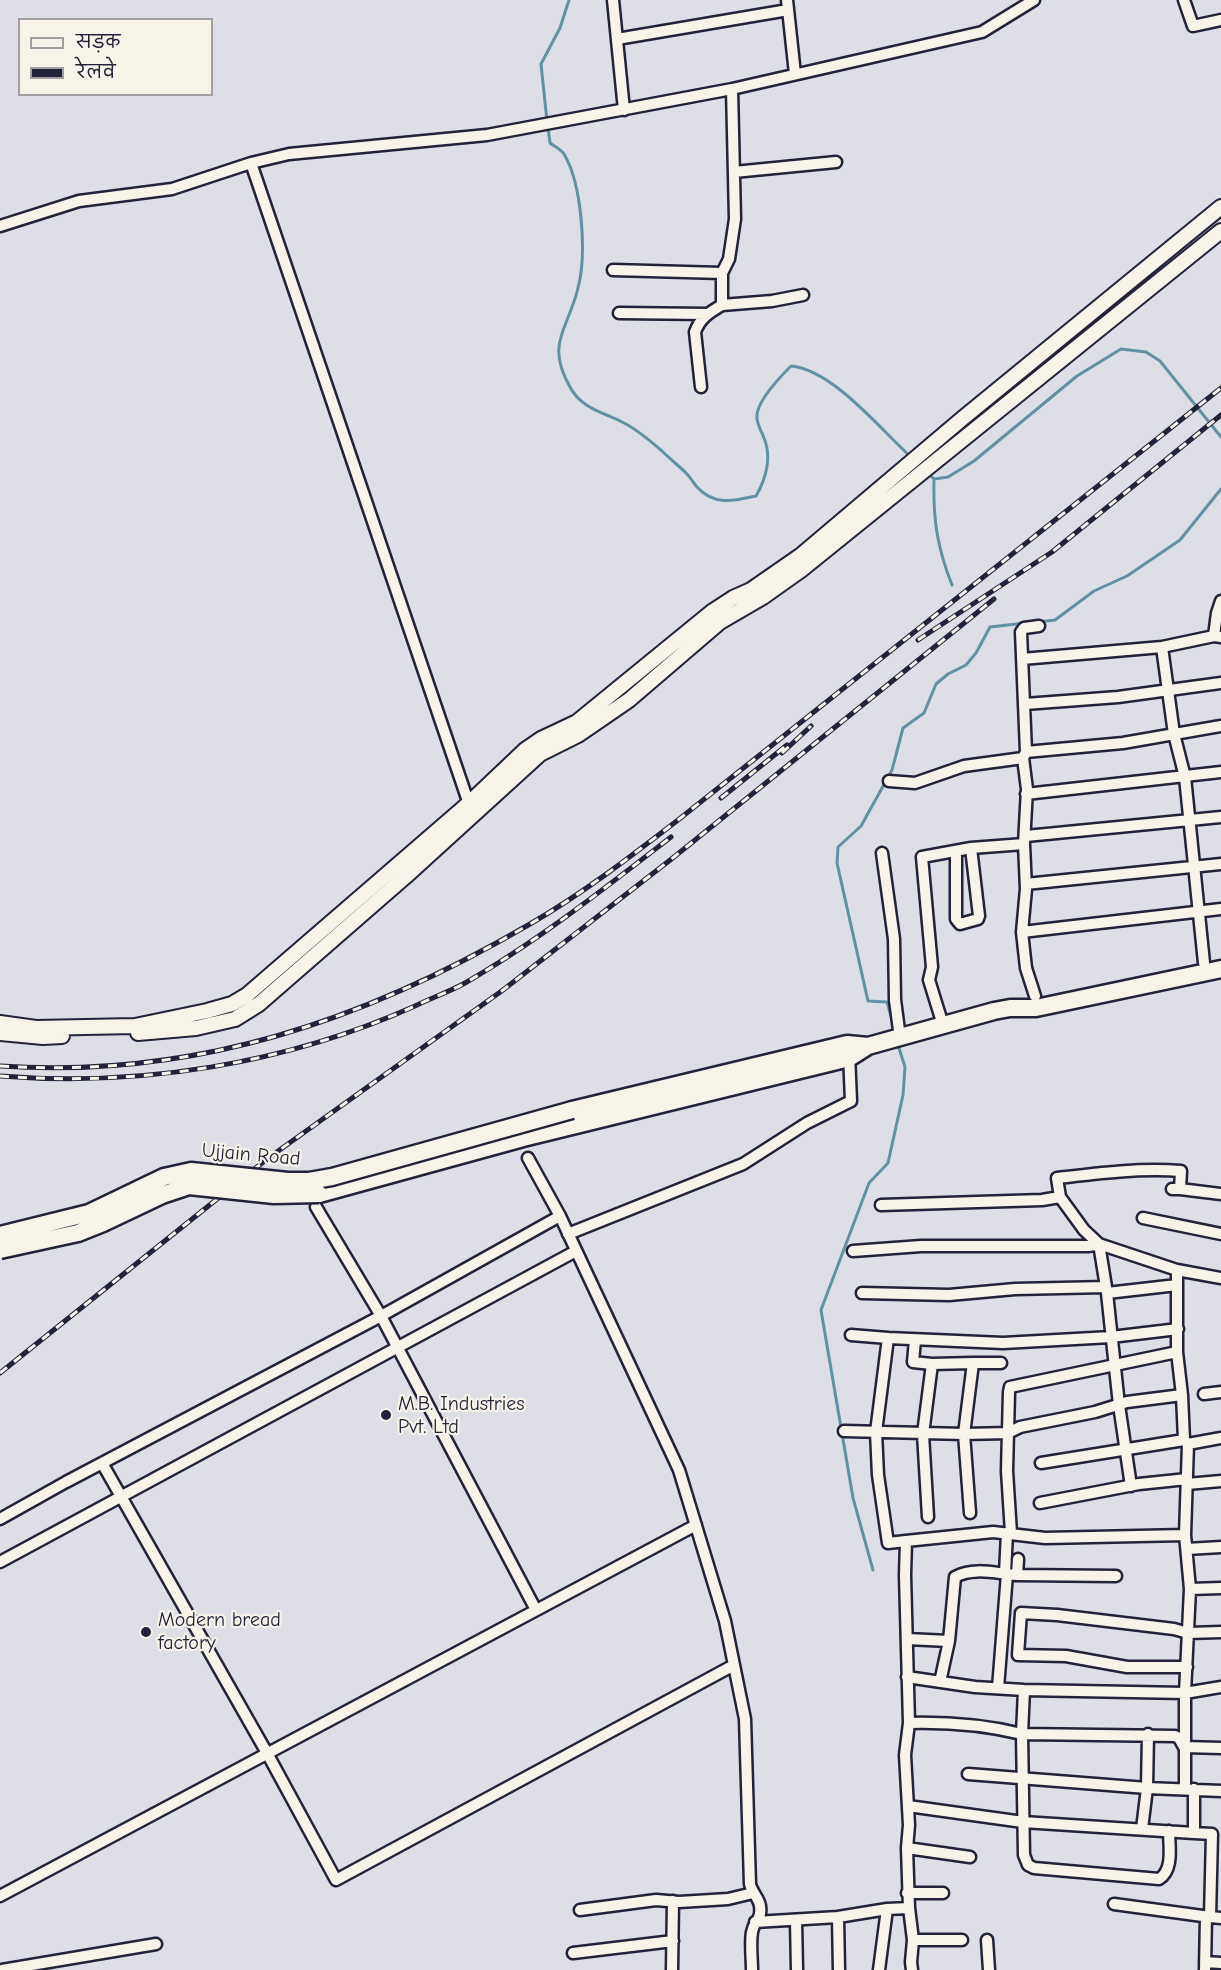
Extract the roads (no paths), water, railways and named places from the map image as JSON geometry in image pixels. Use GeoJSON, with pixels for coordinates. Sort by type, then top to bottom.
{"type":"FeatureCollection","features":[{"type":"Feature","properties":{"kind":"main road"},"geometry":{"type":"LineString","coordinates":[[0,1250],[78,1233],[176,1189],[189,1186],[274,1195],[319,1194],[1010,1008],[1035,996],[1213,961]]}},
{"type":"Feature","properties":{"kind":"main road"},"geometry":{"type":"LineString","coordinates":[[1010,1008],[1036,1008],[1221,969]]}},
{"type":"Feature","properties":{"kind":"main road","name":"Ujjain Road"},"geometry":{"type":"LineString","coordinates":[[0,1235],[89,1213],[164,1177],[191,1171],[309,1181],[332,1177],[572,1110],[831,1056]]}},
{"type":"Feature","properties":{"kind":"street"},"geometry":{"type":"LineString","coordinates":[[613,0],[624,110]]}},
{"type":"Feature","properties":{"kind":"street"},"geometry":{"type":"LineString","coordinates":[[0,226],[79,201],[172,189],[251,163],[289,154],[446,140],[531,127],[732,89],[981,32],[1034,0]]}},
{"type":"Feature","properties":{"kind":"street"},"geometry":{"type":"LineString","coordinates":[[1184,0],[1193,26],[1221,20]]}},
{"type":"Feature","properties":{"kind":"street"},"geometry":{"type":"LineString","coordinates":[[617,39],[788,5],[795,74]]}},
{"type":"Feature","properties":{"kind":"street"},"geometry":{"type":"LineString","coordinates":[[722,305],[722,273],[729,259],[735,219],[732,89]]}},
{"type":"Feature","properties":{"kind":"street"},"geometry":{"type":"LineString","coordinates":[[734,172],[836,162]]}},
{"type":"Feature","properties":{"kind":"street"},"geometry":{"type":"LineString","coordinates":[[251,163],[471,810]]}},
{"type":"Feature","properties":{"kind":"street"},"geometry":{"type":"LineString","coordinates":[[0,1033],[43,1037],[196,1028],[235,1019],[259,1004],[471,810],[525,750],[541,739],[577,722],[712,611],[752,590],[800,556],[963,418],[1221,207]]}},
{"type":"Feature","properties":{"kind":"street"},"geometry":{"type":"LineString","coordinates":[[0,1023],[36,1028],[135,1026],[232,1004],[265,981],[540,754],[578,735],[629,700],[720,622],[763,597],[801,570],[1221,231]]}},
{"type":"Feature","properties":{"kind":"street"},"geometry":{"type":"LineString","coordinates":[[613,270],[722,273]]}},
{"type":"Feature","properties":{"kind":"street"},"geometry":{"type":"LineString","coordinates":[[701,387],[695,332],[697,326],[708,314],[722,305],[803,296]]}},
{"type":"Feature","properties":{"kind":"street"},"geometry":{"type":"LineString","coordinates":[[618,313],[708,314]]}},
{"type":"Feature","properties":{"kind":"street"},"geometry":{"type":"LineString","coordinates":[[1022,660],[1162,647],[1218,636],[1217,613],[1221,601]]}},
{"type":"Feature","properties":{"kind":"street"},"geometry":{"type":"LineString","coordinates":[[1035,996],[1026,968],[1022,932],[1026,884],[1026,794],[1021,632],[1024,628],[1039,626]]}},
{"type":"Feature","properties":{"kind":"street"},"geometry":{"type":"LineString","coordinates":[[1162,647],[1174,734],[1185,777],[1198,912],[1213,961]]}},
{"type":"Feature","properties":{"kind":"street"},"geometry":{"type":"LineString","coordinates":[[1025,704],[1168,691],[1221,683]]}},
{"type":"Feature","properties":{"kind":"street"},"geometry":{"type":"LineString","coordinates":[[889,781],[915,783],[963,766],[1221,726]]}},
{"type":"Feature","properties":{"kind":"street"},"geometry":{"type":"LineString","coordinates":[[1026,794],[1221,772]]}},
{"type":"Feature","properties":{"kind":"street"},"geometry":{"type":"LineString","coordinates":[[943,1025],[928,980],[932,967],[922,856],[1025,840],[1221,817]]}},
{"type":"Feature","properties":{"kind":"street"},"geometry":{"type":"LineString","coordinates":[[956,851],[956,919],[960,924],[978,919],[979,916],[971,848]]}},
{"type":"Feature","properties":{"kind":"street"},"geometry":{"type":"LineString","coordinates":[[882,853],[894,939],[895,1000],[900,1038]]}},
{"type":"Feature","properties":{"kind":"street"},"geometry":{"type":"LineString","coordinates":[[1026,884],[1221,864]]}},
{"type":"Feature","properties":{"kind":"street"},"geometry":{"type":"LineString","coordinates":[[1022,932],[1056,926],[1221,909]]}},
{"type":"Feature","properties":{"kind":"street"},"geometry":{"type":"LineString","coordinates":[[568,1234],[743,1164],[807,1123],[850,1101],[848,1051]]}},
{"type":"Feature","properties":{"kind":"street"},"geometry":{"type":"LineString","coordinates":[[528,1158],[560,1216],[679,1470],[725,1621],[745,1719],[750,1876],[753,1893],[760,1905],[760,1917],[752,1930],[752,1970]]}},
{"type":"Feature","properties":{"kind":"street"},"geometry":{"type":"LineString","coordinates":[[1221,1194],[1176,1189],[1181,1172],[1161,1170],[1115,1171],[1058,1178],[1060,1197],[1084,1230],[1099,1244],[1177,1270],[1221,1278]]}},
{"type":"Feature","properties":{"kind":"street"},"geometry":{"type":"LineString","coordinates":[[881,1205],[1042,1200],[1060,1197]]}},
{"type":"Feature","properties":{"kind":"street"},"geometry":{"type":"LineString","coordinates":[[316,1207],[381,1316],[536,1610]]}},
{"type":"Feature","properties":{"kind":"street"},"geometry":{"type":"LineString","coordinates":[[0,1519],[381,1316],[560,1216]]}},
{"type":"Feature","properties":{"kind":"street"},"geometry":{"type":"LineString","coordinates":[[1143,1218],[1221,1234]]}},
{"type":"Feature","properties":{"kind":"street"},"geometry":{"type":"LineString","coordinates":[[854,1251],[921,1246],[1089,1246],[1099,1244]]}},
{"type":"Feature","properties":{"kind":"street"},"geometry":{"type":"LineString","coordinates":[[1099,1244],[1131,1486]]}},
{"type":"Feature","properties":{"kind":"street"},"geometry":{"type":"LineString","coordinates":[[0,1562],[576,1251]]}},
{"type":"Feature","properties":{"kind":"street"},"geometry":{"type":"LineString","coordinates":[[1177,1270],[1177,1352],[1186,1442],[1185,1535],[1190,1589],[1184,1747],[1194,1833]]}},
{"type":"Feature","properties":{"kind":"street"},"geometry":{"type":"LineString","coordinates":[[861,1293],[949,1295],[1015,1289],[1106,1290],[1177,1285]]}},
{"type":"Feature","properties":{"kind":"street"},"geometry":{"type":"LineString","coordinates":[[851,1335],[1003,1343],[1111,1337],[1178,1329]]}},
{"type":"Feature","properties":{"kind":"street"},"geometry":{"type":"LineString","coordinates":[[888,1338],[876,1432],[883,1543],[970,1533],[1009,1533],[1046,1538],[1185,1535]]}},
{"type":"Feature","properties":{"kind":"street"},"geometry":{"type":"LineString","coordinates":[[915,1340],[913,1362],[1001,1363]]}},
{"type":"Feature","properties":{"kind":"street"},"geometry":{"type":"LineString","coordinates":[[998,1688],[1010,1574],[1007,1471],[1009,1392],[1012,1385],[1031,1384],[1177,1352]]}},
{"type":"Feature","properties":{"kind":"street"},"geometry":{"type":"LineString","coordinates":[[928,1517],[923,1434],[932,1364]]}},
{"type":"Feature","properties":{"kind":"street"},"geometry":{"type":"LineString","coordinates":[[970,1513],[964,1434],[973,1364]]}},
{"type":"Feature","properties":{"kind":"street"},"geometry":{"type":"LineString","coordinates":[[1204,1394],[1221,1392]]}},
{"type":"Feature","properties":{"kind":"street"},"geometry":{"type":"LineString","coordinates":[[844,1431],[923,1434],[1008,1433],[1030,1424],[1119,1406],[1126,1402],[1182,1395]]}},
{"type":"Feature","properties":{"kind":"street"},"geometry":{"type":"LineString","coordinates":[[1041,1463],[1125,1449],[1221,1438]]}},
{"type":"Feature","properties":{"kind":"street"},"geometry":{"type":"LineString","coordinates":[[102,1463],[267,1753],[336,1880],[734,1665]]}},
{"type":"Feature","properties":{"kind":"street"},"geometry":{"type":"LineString","coordinates":[[1040,1503],[1131,1486],[1221,1481]]}},
{"type":"Feature","properties":{"kind":"street"},"geometry":{"type":"LineString","coordinates":[[0,1896],[696,1525]]}},
{"type":"Feature","properties":{"kind":"street"},"geometry":{"type":"LineString","coordinates":[[906,1540],[909,1723],[905,1755],[909,1826],[908,1893],[913,1940],[912,1970]]}},
{"type":"Feature","properties":{"kind":"street"},"geometry":{"type":"LineString","coordinates":[[1187,1548],[1221,1547]]}},
{"type":"Feature","properties":{"kind":"street"},"geometry":{"type":"LineString","coordinates":[[1010,1574],[1018,1559]]}},
{"type":"Feature","properties":{"kind":"street"},"geometry":{"type":"LineString","coordinates":[[940,1682],[949,1641],[955,1577],[961,1573],[976,1571],[1116,1576]]}},
{"type":"Feature","properties":{"kind":"street"},"geometry":{"type":"LineString","coordinates":[[1190,1589],[1221,1588]]}},
{"type":"Feature","properties":{"kind":"street"},"geometry":{"type":"LineString","coordinates":[[1187,1667],[1127,1667],[1066,1656],[1018,1655],[1021,1614],[1056,1615],[1174,1629],[1188,1634],[1221,1632]]}},
{"type":"Feature","properties":{"kind":"street"},"geometry":{"type":"LineString","coordinates":[[907,1639],[949,1641]]}},
{"type":"Feature","properties":{"kind":"street"},"geometry":{"type":"LineString","coordinates":[[908,1677],[975,1687],[1024,1690],[1185,1693],[1221,1687]]}},
{"type":"Feature","properties":{"kind":"street"},"geometry":{"type":"LineString","coordinates":[[1024,1690],[1023,1822],[1025,1860],[1028,1864],[1034,1868],[1154,1879],[1164,1875],[1168,1868],[1169,1831]]}},
{"type":"Feature","properties":{"kind":"street"},"geometry":{"type":"LineString","coordinates":[[909,1723],[941,1722],[1003,1729],[1022,1734],[1175,1736],[1179,1738],[1184,1747]]}},
{"type":"Feature","properties":{"kind":"street"},"geometry":{"type":"LineString","coordinates":[[1142,1829],[1147,1788],[1148,1734]]}},
{"type":"Feature","properties":{"kind":"street"},"geometry":{"type":"LineString","coordinates":[[1184,1747],[1221,1748]]}},
{"type":"Feature","properties":{"kind":"street"},"geometry":{"type":"LineString","coordinates":[[968,1774],[1147,1788],[1221,1791]]}},
{"type":"Feature","properties":{"kind":"street"},"geometry":{"type":"LineString","coordinates":[[908,1806],[1023,1822],[1216,1834],[1216,1876],[1205,1966],[1221,1963]]}},
{"type":"Feature","properties":{"kind":"street"},"geometry":{"type":"LineString","coordinates":[[907,1848],[970,1857]]}},
{"type":"Feature","properties":{"kind":"street"},"geometry":{"type":"LineString","coordinates":[[580,1910],[656,1900],[728,1899],[753,1893]]}},
{"type":"Feature","properties":{"kind":"street"},"geometry":{"type":"LineString","coordinates":[[908,1893],[943,1893]]}},
{"type":"Feature","properties":{"kind":"street"},"geometry":{"type":"LineString","coordinates":[[672,1970],[673,1901]]}},
{"type":"Feature","properties":{"kind":"street"},"geometry":{"type":"LineString","coordinates":[[1114,1904],[1212,1917]]}},
{"type":"Feature","properties":{"kind":"street"},"geometry":{"type":"LineString","coordinates":[[756,1923],[838,1917],[909,1908]]}},
{"type":"Feature","properties":{"kind":"street"},"geometry":{"type":"LineString","coordinates":[[879,1970],[887,1909]]}},
{"type":"Feature","properties":{"kind":"street"},"geometry":{"type":"LineString","coordinates":[[838,1917],[839,1970]]}},
{"type":"Feature","properties":{"kind":"street"},"geometry":{"type":"LineString","coordinates":[[796,1920],[797,1970]]}},
{"type":"Feature","properties":{"kind":"street"},"geometry":{"type":"LineString","coordinates":[[913,1940],[962,1940]]}},
{"type":"Feature","properties":{"kind":"street"},"geometry":{"type":"LineString","coordinates":[[987,1940],[989,1970]]}},
{"type":"Feature","properties":{"kind":"street"},"geometry":{"type":"LineString","coordinates":[[573,1953],[674,1941]]}},
{"type":"Feature","properties":{"kind":"street"},"geometry":{"type":"LineString","coordinates":[[2,1970],[156,1944]]}},
{"type":"Feature","properties":{"kind":"waterway"},"geometry":{"type":"LineString","coordinates":[[547,121],[541,64],[560,28],[569,0]]}},
{"type":"Feature","properties":{"kind":"waterway"},"geometry":{"type":"LineString","coordinates":[[548,127],[550,143],[563,152],[570,167],[579,201],[582,239],[581,274],[574,303],[561,337],[559,359],[570,387],[580,400],[593,409],[638,431],[683,470],[697,487],[717,500],[756,496],[763,482],[768,460],[766,445],[757,422],[758,410],[770,389],[791,366],[807,370],[839,389],[911,457]]}},
{"type":"Feature","properties":{"kind":"waterway"},"geometry":{"type":"LineString","coordinates":[[929,474],[934,479],[948,477],[974,461],[1077,376],[1121,349],[1146,352],[1160,361],[1221,437]]}},
{"type":"Feature","properties":{"kind":"waterway"},"geometry":{"type":"LineString","coordinates":[[934,479],[937,533],[952,585]]}},
{"type":"Feature","properties":{"kind":"waterway"},"geometry":{"type":"LineString","coordinates":[[1038,622],[1055,620],[1094,591],[1127,576],[1180,540],[1221,489]]}},
{"type":"Feature","properties":{"kind":"waterway"},"geometry":{"type":"LineString","coordinates":[[894,1027],[887,1002],[868,1001],[837,863],[838,847],[861,826],[892,770],[903,728],[924,713],[936,684],[948,674],[966,665],[976,653],[990,627],[1025,623]]}},
{"type":"Feature","properties":{"kind":"waterway"},"geometry":{"type":"LineString","coordinates":[[873,1570],[853,1498],[821,1310],[869,1183],[888,1163],[903,1095],[905,1067],[898,1045]]}},
{"type":"Feature","properties":{"kind":"railway"},"geometry":{"type":"LineString","coordinates":[[0,1066],[72,1068],[141,1063],[209,1052],[276,1036],[341,1015],[404,989],[530,924],[587,888],[678,820],[1221,388]]}},
{"type":"Feature","properties":{"kind":"railway"},"geometry":{"type":"LineString","coordinates":[[918,640],[1052,552],[1221,415]]}},
{"type":"Feature","properties":{"kind":"railway"},"geometry":{"type":"LineString","coordinates":[[0,1373],[267,1159],[503,990],[674,857],[994,599]]}},
{"type":"Feature","properties":{"kind":"railway"},"geometry":{"type":"LineString","coordinates":[[782,753],[811,726]]}},
{"type":"Feature","properties":{"kind":"railway"},"geometry":{"type":"LineString","coordinates":[[721,798],[787,745]]}},
{"type":"Feature","properties":{"kind":"railway"},"geometry":{"type":"LineString","coordinates":[[0,1076],[53,1079],[106,1078],[212,1067],[264,1057],[366,1026],[453,989],[492,967],[571,913],[671,837]]}},
{"type":"Feature","properties":{"kind":"place","name":"M.B. Industries Pvt. Ltd"},"geometry":{"type":"Point","coordinates":[386,1415]}},
{"type":"Feature","properties":{"kind":"place","name":"Modern bread factory"},"geometry":{"type":"Point","coordinates":[146,1632]}}]}
